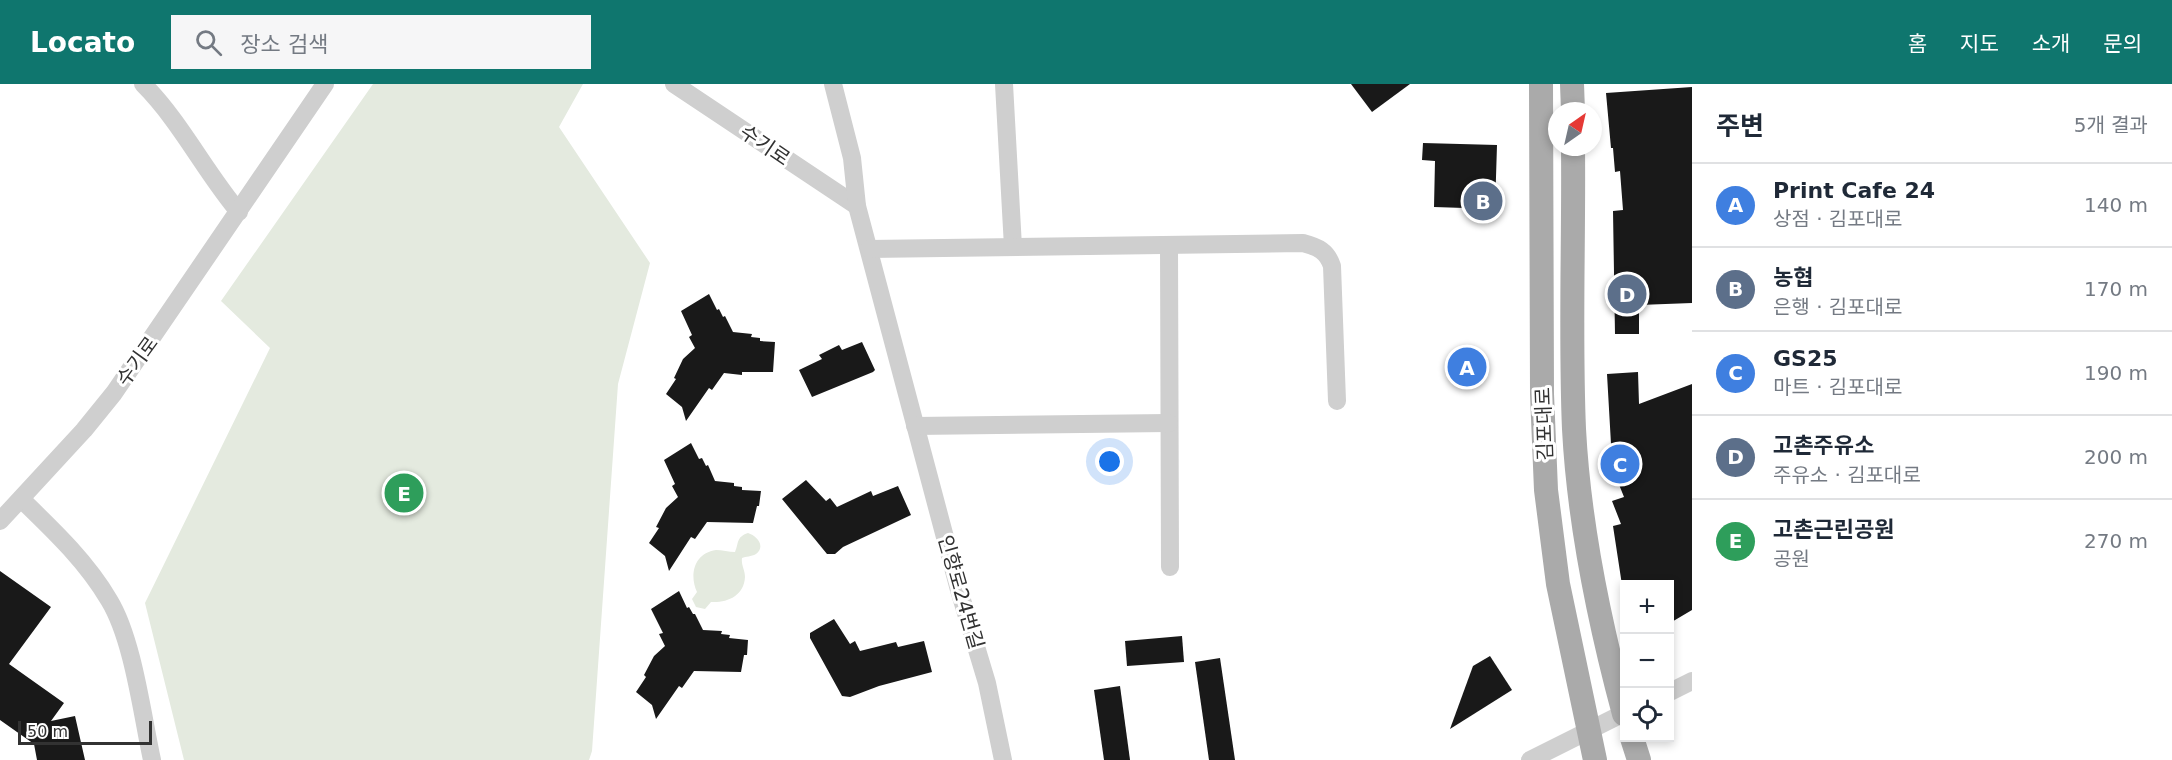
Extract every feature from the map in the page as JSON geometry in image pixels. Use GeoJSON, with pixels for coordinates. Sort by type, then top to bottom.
{"type":"FeatureCollection","features":[{"type":"Feature","properties":{"kind":"main road","name":"김포대로"},"geometry":{"type":"LineString","coordinates":[[1541,84],[1542,394],[1546,490],[1558,584],[1595,760]]}},
{"type":"Feature","properties":{"kind":"main road"},"geometry":{"type":"LineString","coordinates":[[1572,84],[1573,102]]}},
{"type":"Feature","properties":{"kind":"main road","name":"김포대로"},"geometry":{"type":"LineString","coordinates":[[1573,156],[1575,440],[1590,562],[1620,695]]}},
{"type":"Feature","properties":{"kind":"main road"},"geometry":{"type":"LineString","coordinates":[[1633,742],[1639,760]]}},
{"type":"Feature","properties":{"kind":"street"},"geometry":{"type":"LineString","coordinates":[[143,84],[156,98],[207,172],[239,212]]}},
{"type":"Feature","properties":{"kind":"street","name":"수기로"},"geometry":{"type":"LineString","coordinates":[[0,521],[114,393],[325,84]]}},
{"type":"Feature","properties":{"kind":"street","name":"수기로"},"geometry":{"type":"LineString","coordinates":[[674,84],[857,207]]}},
{"type":"Feature","properties":{"kind":"street","name":"인향로24번길"},"geometry":{"type":"LineString","coordinates":[[833,84],[854,165],[857,207],[959,590],[987,683],[1003,760]]}},
{"type":"Feature","properties":{"kind":"street"},"geometry":{"type":"LineString","coordinates":[[1004,84],[1013,248]]}},
{"type":"Feature","properties":{"kind":"street"},"geometry":{"type":"LineString","coordinates":[[869,249],[1303,243],[1318,247],[1328,255],[1332,266],[1337,401]]}},
{"type":"Feature","properties":{"kind":"street"},"geometry":{"type":"LineString","coordinates":[[1169,245],[1170,567]]}},
{"type":"Feature","properties":{"kind":"street"},"geometry":{"type":"LineString","coordinates":[[915,426],[1169,423]]}},
{"type":"Feature","properties":{"kind":"street"},"geometry":{"type":"LineString","coordinates":[[21,499],[62,539],[110,601],[122,632],[152,760]]}},
{"type":"Feature","properties":{"kind":"street"},"geometry":{"type":"LineString","coordinates":[[1674,690],[1692,681]]}},
{"type":"Feature","properties":{"kind":"street"},"geometry":{"type":"LineString","coordinates":[[1530,760],[1620,715]]}},
{"type":"Feature","properties":{"kind":"shaded area"},"geometry":{"type":"Polygon","coordinates":[[[373,84],[583,84],[559,127],[650,263],[618,384],[592,751],[589,760],[184,760],[145,603],[270,348],[221,301],[373,84]]]}},
{"type":"Feature","properties":{"kind":"shaded area"},"geometry":{"type":"Polygon","coordinates":[[[748,533],[757,539],[760,548],[756,554],[742,558],[745,577],[742,589],[729,600],[711,602],[705,609],[696,607],[692,599],[697,592],[694,572],[698,560],[703,555],[716,550],[735,552],[740,538],[748,533]]]}},
{"type":"Feature","properties":{"kind":"building"},"geometry":{"type":"Polygon","coordinates":[[[1351,84],[1410,84],[1372,112],[1351,84]]]}},
{"type":"Feature","properties":{"kind":"building"},"geometry":{"type":"Polygon","coordinates":[[[1692,87],[1692,303],[1639,305],[1639,334],[1615,334],[1613,211],[1623,210],[1620,171],[1615,172],[1613,148],[1611,148],[1606,93],[1692,87]]]}},
{"type":"Feature","properties":{"kind":"building"},"geometry":{"type":"Polygon","coordinates":[[[1423,143],[1497,145],[1495,209],[1434,207],[1435,161],[1422,160],[1423,143]]]}},
{"type":"Feature","properties":{"kind":"building"},"geometry":{"type":"Polygon","coordinates":[[[709,294],[733,332],[752,334],[751,337],[760,338],[760,341],[775,342],[773,372],[742,372],[742,375],[724,373],[712,390],[709,388],[686,421],[682,407],[666,394],[676,379],[674,378],[683,359],[695,348],[681,311],[709,294]]]}},
{"type":"Feature","properties":{"kind":"building"},"geometry":{"type":"Polygon","coordinates":[[[862,342],[875,370],[812,397],[799,370],[822,359],[819,355],[839,345],[842,350],[862,342]]]}},
{"type":"Feature","properties":{"kind":"building"},"geometry":{"type":"Polygon","coordinates":[[[1638,372],[1639,404],[1692,384],[1692,610],[1674,621],[1674,580],[1621,580],[1613,526],[1621,524],[1612,501],[1624,497],[1614,472],[1621,469],[1611,444],[1607,374],[1638,372]]]}},
{"type":"Feature","properties":{"kind":"building"},"geometry":{"type":"Polygon","coordinates":[[[691,443],[699,459],[702,458],[706,466],[708,465],[715,481],[734,483],[734,486],[742,487],[742,490],[761,491],[759,506],[757,506],[753,523],[707,522],[695,539],[691,537],[669,571],[665,556],[649,543],[659,528],[656,527],[666,508],[678,497],[664,460],[691,443]]]}},
{"type":"Feature","properties":{"kind":"building"},"geometry":{"type":"Polygon","coordinates":[[[806,480],[826,501],[830,498],[837,507],[871,491],[873,496],[898,486],[911,515],[843,547],[835,554],[827,554],[782,499],[806,480]]]}},
{"type":"Feature","properties":{"kind":"building"},"geometry":{"type":"Polygon","coordinates":[[[0,571],[51,607],[9,664],[64,703],[51,721],[75,716],[85,760],[37,760],[34,744],[0,720],[0,571]]]}},
{"type":"Feature","properties":{"kind":"building"},"geometry":{"type":"Polygon","coordinates":[[[679,591],[687,608],[689,607],[695,614],[703,630],[722,631],[721,634],[730,635],[729,638],[748,640],[747,655],[744,655],[741,672],[694,671],[682,688],[679,686],[656,719],[652,705],[636,692],[646,677],[644,675],[654,656],[665,646],[659,634],[663,633],[651,609],[679,591]]]}},
{"type":"Feature","properties":{"kind":"building"},"geometry":{"type":"Polygon","coordinates":[[[834,619],[850,644],[855,641],[860,651],[896,642],[898,647],[924,641],[932,672],[879,686],[850,697],[842,696],[810,638],[810,633],[834,619]]]}},
{"type":"Feature","properties":{"kind":"building"},"geometry":{"type":"Polygon","coordinates":[[[1182,636],[1184,662],[1127,666],[1125,641],[1182,636]]]}},
{"type":"Feature","properties":{"kind":"building"},"geometry":{"type":"Polygon","coordinates":[[[1490,656],[1512,690],[1450,729],[1473,666],[1490,656]]]}},
{"type":"Feature","properties":{"kind":"building"},"geometry":{"type":"Polygon","coordinates":[[[1220,658],[1235,760],[1209,760],[1195,662],[1220,658]]]}},
{"type":"Feature","properties":{"kind":"building"},"geometry":{"type":"Polygon","coordinates":[[[1120,686],[1130,760],[1104,760],[1094,690],[1120,686]]]}},
{"type":"Feature","properties":{"kind":"place","name":"농협"},"geometry":{"type":"Point","coordinates":[1483,201]}},
{"type":"Feature","properties":{"kind":"place","name":"고촌주유소"},"geometry":{"type":"Point","coordinates":[1627,294]}},
{"type":"Feature","properties":{"kind":"place","name":"Print Cafe 24"},"geometry":{"type":"Point","coordinates":[1467,367]}},
{"type":"Feature","properties":{"kind":"place","name":"GS25"},"geometry":{"type":"Point","coordinates":[1620,464]}},
{"type":"Feature","properties":{"kind":"place","name":"고촌근린공원"},"geometry":{"type":"Point","coordinates":[404,493]}}]}
